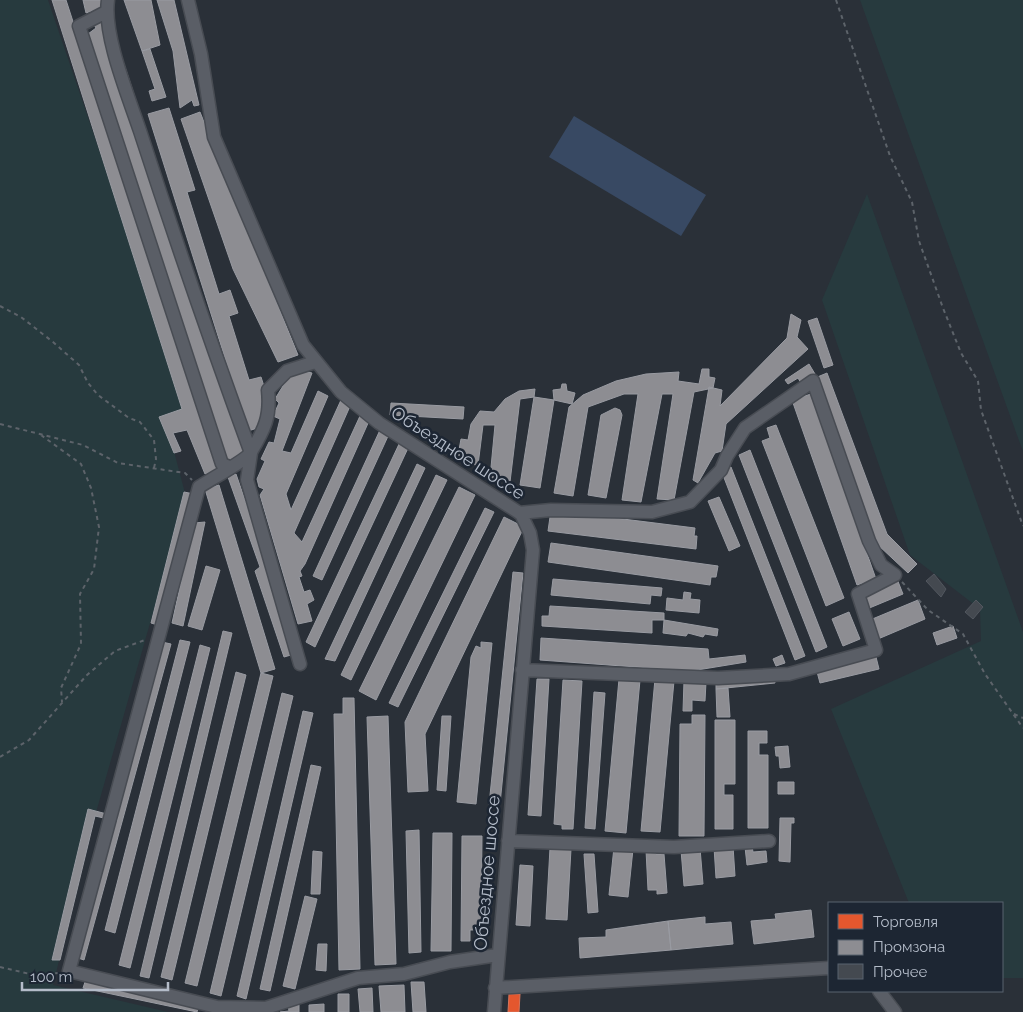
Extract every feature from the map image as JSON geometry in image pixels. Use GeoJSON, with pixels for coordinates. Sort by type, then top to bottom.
{"type":"FeatureCollection","features":[{"type":"Feature","properties":{"kind":"street","name":"Объездное шоссе"},"geometry":{"type":"LineString","coordinates":[[188,0],[201,54],[214,137],[303,345],[341,392],[379,423],[519,513],[527,522],[533,550],[494,1012]]}},
{"type":"Feature","properties":{"kind":"street"},"geometry":{"type":"LineString","coordinates":[[228,468],[222,464],[79,26],[107,6],[114,50],[188,279],[251,453]]}},
{"type":"Feature","properties":{"kind":"street"},"geometry":{"type":"LineString","coordinates":[[300,664],[247,480],[251,453],[267,425],[270,404],[268,390],[287,371],[315,362]]}},
{"type":"Feature","properties":{"kind":"street"},"geometry":{"type":"LineString","coordinates":[[519,513],[551,510],[652,512],[690,502],[722,470],[727,456],[745,428],[813,381],[869,541],[882,565],[895,575],[858,594],[876,650],[789,674],[708,678],[522,670]]}},
{"type":"Feature","properties":{"kind":"street"},"geometry":{"type":"LineString","coordinates":[[251,453],[199,486],[69,971],[217,1007],[266,1010],[358,978],[404,974],[450,962],[498,955]]}},
{"type":"Feature","properties":{"kind":"street"},"geometry":{"type":"LineString","coordinates":[[508,841],[674,847],[770,841]]}},
{"type":"Feature","properties":{"kind":"street"},"geometry":{"type":"LineString","coordinates":[[495,988],[828,968]]}},
{"type":"Feature","properties":{"kind":"street"},"geometry":{"type":"LineString","coordinates":[[880,992],[895,1012]]}},
{"type":"Feature","properties":{"kind":"path"},"geometry":{"type":"LineString","coordinates":[[836,0],[890,156],[912,202],[919,242],[960,353],[978,381],[981,410],[1023,526]]}},
{"type":"Feature","properties":{"kind":"path"},"geometry":{"type":"LineString","coordinates":[[0,306],[21,317],[53,342],[79,366],[98,395],[129,418],[140,422],[154,440],[156,459],[154,468]]}},
{"type":"Feature","properties":{"kind":"path"},"geometry":{"type":"LineString","coordinates":[[0,424],[84,446],[118,463],[185,473],[199,486]]}},
{"type":"Feature","properties":{"kind":"path"},"geometry":{"type":"LineString","coordinates":[[41,435],[81,464],[91,488],[99,527],[94,569],[80,594],[81,644],[61,688],[62,702]]}},
{"type":"Feature","properties":{"kind":"path"},"geometry":{"type":"LineString","coordinates":[[895,575],[928,610],[963,634],[985,674],[1023,728]]}},
{"type":"Feature","properties":{"kind":"path"},"geometry":{"type":"LineString","coordinates":[[0,757],[29,740],[87,675],[115,652],[161,633]]}},
{"type":"Feature","properties":{"kind":"path"},"geometry":{"type":"LineString","coordinates":[[1014,714],[1023,718]]}},
{"type":"Feature","properties":{"kind":"path"},"geometry":{"type":"LineString","coordinates":[[0,967],[30,974],[69,971]]}},
{"type":"Feature","properties":{"kind":"green space"},"geometry":{"type":"Polygon","coordinates":[[[0,0],[48,0],[185,402],[171,440],[186,497],[95,816],[53,985],[168,1012],[0,1012],[0,0]]]}},
{"type":"Feature","properties":{"kind":"green space"},"geometry":{"type":"Polygon","coordinates":[[[860,0],[1023,0],[1023,451],[1021,446],[860,0]]]}},
{"type":"Feature","properties":{"kind":"green space"},"geometry":{"type":"Polygon","coordinates":[[[867,194],[1023,632],[1023,978],[1003,978],[1003,902],[909,902],[831,709],[981,641],[980,609],[910,555],[822,300],[867,194]]]}},
{"type":"Feature","properties":{"kind":"water"},"geometry":{"type":"Polygon","coordinates":[[[574,116],[706,195],[681,236],[549,157],[574,116]]]}},
{"type":"Feature","properties":{"kind":"building: Торговля"},"geometry":{"type":"Polygon","coordinates":[[[509,994],[520,994],[519,1012],[508,1012],[509,994]]]}},
{"type":"Feature","properties":{"kind":"building: Промзона"},"geometry":{"type":"Polygon","coordinates":[[[52,0],[66,0],[218,469],[205,474],[187,430],[173,433],[181,451],[174,453],[159,417],[182,409],[52,0]]]}},
{"type":"Feature","properties":{"kind":"building: Промзона"},"geometry":{"type":"Polygon","coordinates":[[[83,0],[101,0],[104,7],[86,13],[83,0]]]}},
{"type":"Feature","properties":{"kind":"building: Промзона"},"geometry":{"type":"Polygon","coordinates":[[[124,0],[151,0],[160,45],[142,51],[124,0]]]}},
{"type":"Feature","properties":{"kind":"building: Промзона"},"geometry":{"type":"Polygon","coordinates":[[[157,0],[174,0],[199,105],[194,106],[192,100],[180,108],[173,51],[157,0]]]}},
{"type":"Feature","properties":{"kind":"building: Промзона"},"geometry":{"type":"Polygon","coordinates":[[[108,15],[251,453],[227,461],[88,34],[96,28],[91,20],[108,15]]]}},
{"type":"Feature","properties":{"kind":"building: Промзона"},"geometry":{"type":"Polygon","coordinates":[[[150,49],[166,97],[152,101],[149,91],[155,89],[142,51],[150,49]]]}},
{"type":"Feature","properties":{"kind":"building: Промзона"},"geometry":{"type":"Polygon","coordinates":[[[169,108],[195,190],[187,192],[219,294],[230,290],[238,313],[229,316],[249,380],[261,377],[270,405],[261,407],[267,425],[248,431],[148,114],[169,108]]]}},
{"type":"Feature","properties":{"kind":"building: Промзона"},"geometry":{"type":"Polygon","coordinates":[[[200,112],[298,355],[278,362],[233,269],[181,119],[200,112]]]}},
{"type":"Feature","properties":{"kind":"building: Промзона"},"geometry":{"type":"Polygon","coordinates":[[[791,314],[801,320],[797,337],[808,349],[726,424],[722,451],[715,453],[698,483],[693,480],[709,387],[722,390],[720,406],[787,338],[791,314]]]}},
{"type":"Feature","properties":{"kind":"building: Промзона"},"geometry":{"type":"Polygon","coordinates":[[[817,318],[833,365],[824,368],[808,321],[817,318]]]}},
{"type":"Feature","properties":{"kind":"building: Промзона"},"geometry":{"type":"Polygon","coordinates":[[[809,364],[815,374],[801,383],[798,378],[788,384],[785,380],[809,364]]]}},
{"type":"Feature","properties":{"kind":"building: Промзона"},"geometry":{"type":"Polygon","coordinates":[[[702,369],[709,369],[709,377],[715,378],[713,388],[694,392],[674,500],[657,499],[673,394],[662,394],[641,502],[622,500],[638,394],[624,394],[588,407],[573,496],[554,493],[569,407],[583,395],[616,381],[646,374],[679,372],[678,381],[699,384],[702,369]]]}},
{"type":"Feature","properties":{"kind":"building: Промзона"},"geometry":{"type":"Polygon","coordinates":[[[300,370],[312,373],[282,451],[291,453],[318,391],[328,396],[286,494],[291,510],[341,400],[351,404],[294,533],[302,542],[360,416],[369,421],[305,564],[300,571],[302,576],[299,577],[304,592],[310,590],[314,600],[307,604],[312,621],[298,624],[260,495],[264,489],[259,487],[257,479],[265,461],[261,459],[269,442],[274,443],[280,419],[273,416],[279,403],[275,399],[289,376],[300,370]]]}},
{"type":"Feature","properties":{"kind":"building: Промзона"},"geometry":{"type":"Polygon","coordinates":[[[827,373],[887,534],[917,564],[908,573],[877,544],[815,378],[827,373]]]}},
{"type":"Feature","properties":{"kind":"building: Промзона"},"geometry":{"type":"Polygon","coordinates":[[[562,384],[566,384],[567,391],[575,393],[572,404],[554,400],[553,390],[561,389],[562,384]]]}},
{"type":"Feature","properties":{"kind":"building: Промзона"},"geometry":{"type":"Polygon","coordinates":[[[535,389],[534,397],[520,399],[510,482],[490,478],[495,425],[483,425],[478,465],[468,464],[466,456],[458,455],[461,439],[468,440],[471,424],[480,411],[494,412],[505,399],[519,391],[535,389]]]}},
{"type":"Feature","properties":{"kind":"building: Промзона"},"geometry":{"type":"Polygon","coordinates":[[[811,394],[876,579],[857,585],[792,400],[811,394]]]}},
{"type":"Feature","properties":{"kind":"building: Промзона"},"geometry":{"type":"Polygon","coordinates":[[[534,397],[554,400],[540,488],[520,485],[534,397]]]}},
{"type":"Feature","properties":{"kind":"building: Промзона"},"geometry":{"type":"Polygon","coordinates":[[[391,403],[464,407],[463,419],[390,415],[391,403]]]}},
{"type":"Feature","properties":{"kind":"building: Промзона"},"geometry":{"type":"Polygon","coordinates":[[[615,408],[620,410],[622,415],[606,498],[588,495],[601,415],[615,408]]]}},
{"type":"Feature","properties":{"kind":"building: Промзона"},"geometry":{"type":"Polygon","coordinates":[[[776,425],[844,598],[826,606],[762,441],[770,438],[767,428],[776,425]]]}},
{"type":"Feature","properties":{"kind":"building: Промзона"},"geometry":{"type":"Polygon","coordinates":[[[380,430],[389,434],[322,580],[313,576],[380,430]]]}},
{"type":"Feature","properties":{"kind":"building: Промзона"},"geometry":{"type":"Polygon","coordinates":[[[400,442],[409,446],[315,647],[306,642],[400,442]]]}},
{"type":"Feature","properties":{"kind":"building: Промзона"},"geometry":{"type":"Polygon","coordinates":[[[750,450],[827,647],[816,652],[739,455],[750,450]]]}},
{"type":"Feature","properties":{"kind":"building: Промзона"},"geometry":{"type":"Polygon","coordinates":[[[417,464],[425,468],[335,661],[325,659],[417,464]]]}},
{"type":"Feature","properties":{"kind":"building: Промзона"},"geometry":{"type":"Polygon","coordinates":[[[731,467],[805,656],[795,660],[721,470],[731,467]]]}},
{"type":"Feature","properties":{"kind":"building: Промзона"},"geometry":{"type":"Polygon","coordinates":[[[236,474],[298,653],[284,657],[255,571],[260,567],[228,477],[236,474]]]}},
{"type":"Feature","properties":{"kind":"building: Промзона"},"geometry":{"type":"Polygon","coordinates":[[[436,475],[447,480],[351,680],[341,675],[436,475]]]}},
{"type":"Feature","properties":{"kind":"building: Промзона"},"geometry":{"type":"Polygon","coordinates":[[[219,485],[275,669],[261,673],[205,489],[219,485]]]}},
{"type":"Feature","properties":{"kind":"building: Промзона"},"geometry":{"type":"Polygon","coordinates":[[[459,487],[475,495],[376,700],[359,691],[459,487]]]}},
{"type":"Feature","properties":{"kind":"building: Промзона"},"geometry":{"type":"Polygon","coordinates":[[[184,492],[194,494],[161,626],[151,623],[184,492]]]}},
{"type":"Feature","properties":{"kind":"building: Промзона"},"geometry":{"type":"Polygon","coordinates":[[[719,497],[740,546],[729,551],[708,501],[719,497]]]}},
{"type":"Feature","properties":{"kind":"building: Промзона"},"geometry":{"type":"Polygon","coordinates":[[[485,508],[494,512],[398,707],[389,703],[485,508]]]}},
{"type":"Feature","properties":{"kind":"building: Промзона"},"geometry":{"type":"Polygon","coordinates":[[[551,510],[695,528],[694,536],[697,536],[696,549],[548,531],[551,510]]]}},
{"type":"Feature","properties":{"kind":"building: Промзона"},"geometry":{"type":"Polygon","coordinates":[[[504,517],[524,527],[425,734],[428,791],[408,792],[405,722],[504,517]]]}},
{"type":"Feature","properties":{"kind":"building: Промзона"},"geometry":{"type":"Polygon","coordinates":[[[205,522],[183,626],[172,623],[194,523],[205,522]]]}},
{"type":"Feature","properties":{"kind":"building: Промзона"},"geometry":{"type":"Polygon","coordinates":[[[551,543],[718,566],[716,577],[711,577],[710,585],[548,562],[551,543]]]}},
{"type":"Feature","properties":{"kind":"building: Промзона"},"geometry":{"type":"Polygon","coordinates":[[[206,566],[220,570],[202,630],[188,626],[206,566]]]}},
{"type":"Feature","properties":{"kind":"building: Промзона"},"geometry":{"type":"Polygon","coordinates":[[[513,572],[523,573],[500,804],[489,805],[513,572]]]}},
{"type":"Feature","properties":{"kind":"building: Промзона"},"geometry":{"type":"Polygon","coordinates":[[[553,579],[662,588],[661,596],[651,595],[650,604],[551,595],[553,579]]]}},
{"type":"Feature","properties":{"kind":"building: Промзона"},"geometry":{"type":"Polygon","coordinates":[[[897,579],[903,594],[867,609],[861,595],[897,579]]]}},
{"type":"Feature","properties":{"kind":"building: Промзона"},"geometry":{"type":"Polygon","coordinates":[[[684,592],[691,593],[690,599],[700,600],[699,613],[666,610],[667,598],[683,600],[684,592]]]}},
{"type":"Feature","properties":{"kind":"building: Промзона"},"geometry":{"type":"Polygon","coordinates":[[[918,600],[925,619],[878,639],[870,620],[918,600]]]}},
{"type":"Feature","properties":{"kind":"building: Промзона"},"geometry":{"type":"Polygon","coordinates":[[[550,606],[664,613],[664,620],[652,620],[652,633],[542,626],[542,616],[549,616],[550,606]]]}},
{"type":"Feature","properties":{"kind":"building: Промзона"},"geometry":{"type":"Polygon","coordinates":[[[849,612],[860,639],[843,646],[832,619],[849,612]]]}},
{"type":"Feature","properties":{"kind":"building: Промзона"},"geometry":{"type":"Polygon","coordinates":[[[664,620],[718,629],[717,636],[705,634],[703,637],[688,633],[686,636],[663,633],[664,620]]]}},
{"type":"Feature","properties":{"kind":"building: Промзона"},"geometry":{"type":"Polygon","coordinates":[[[953,626],[957,638],[937,645],[933,633],[953,626]]]}},
{"type":"Feature","properties":{"kind":"building: Промзона"},"geometry":{"type":"Polygon","coordinates":[[[223,631],[232,633],[149,978],[140,976],[223,631]]]}},
{"type":"Feature","properties":{"kind":"building: Промзона"},"geometry":{"type":"Polygon","coordinates":[[[541,638],[708,649],[709,659],[745,655],[746,662],[691,671],[540,660],[541,638]]]}},
{"type":"Feature","properties":{"kind":"building: Промзона"},"geometry":{"type":"Polygon","coordinates":[[[180,640],[190,642],[115,933],[105,930],[180,640]]]}},
{"type":"Feature","properties":{"kind":"building: Промзона"},"geometry":{"type":"Polygon","coordinates":[[[162,642],[171,644],[84,960],[75,957],[162,642]]]}},
{"type":"Feature","properties":{"kind":"building: Промзона"},"geometry":{"type":"Polygon","coordinates":[[[481,642],[492,643],[476,804],[457,802],[471,657],[476,646],[481,648],[481,642]]]}},
{"type":"Feature","properties":{"kind":"building: Промзона"},"geometry":{"type":"Polygon","coordinates":[[[200,645],[210,648],[130,968],[119,965],[200,645]]]}},
{"type":"Feature","properties":{"kind":"building: Промзона"},"geometry":{"type":"Polygon","coordinates":[[[875,653],[879,669],[820,683],[816,668],[875,653]]]}},
{"type":"Feature","properties":{"kind":"building: Промзона"},"geometry":{"type":"Polygon","coordinates":[[[782,655],[785,663],[776,666],[773,659],[782,655]]]}},
{"type":"Feature","properties":{"kind":"building: Промзона"},"geometry":{"type":"Polygon","coordinates":[[[236,672],[246,675],[172,980],[161,977],[236,672]]]}},
{"type":"Feature","properties":{"kind":"building: Промзона"},"geometry":{"type":"Polygon","coordinates":[[[261,673],[273,676],[197,986],[185,983],[261,673]]]}},
{"type":"Feature","properties":{"kind":"building: Промзона"},"geometry":{"type":"Polygon","coordinates":[[[774,675],[775,683],[716,689],[716,682],[774,675]]]}},
{"type":"Feature","properties":{"kind":"building: Промзона"},"geometry":{"type":"Polygon","coordinates":[[[537,679],[549,679],[541,816],[528,815],[537,679]]]}},
{"type":"Feature","properties":{"kind":"building: Промзона"},"geometry":{"type":"Polygon","coordinates":[[[619,679],[640,680],[626,833],[605,831],[619,679]]]}},
{"type":"Feature","properties":{"kind":"building: Промзона"},"geometry":{"type":"Polygon","coordinates":[[[655,679],[674,681],[660,832],[641,831],[655,679]]]}},
{"type":"Feature","properties":{"kind":"building: Промзона"},"geometry":{"type":"Polygon","coordinates":[[[563,680],[582,681],[573,829],[562,829],[562,825],[554,824],[563,680]]]}},
{"type":"Feature","properties":{"kind":"building: Промзона"},"geometry":{"type":"Polygon","coordinates":[[[684,681],[706,682],[705,701],[692,700],[692,711],[683,711],[684,681]]]}},
{"type":"Feature","properties":{"kind":"building: Промзона"},"geometry":{"type":"Polygon","coordinates":[[[728,688],[730,717],[717,717],[716,689],[728,688]]]}},
{"type":"Feature","properties":{"kind":"building: Промзона"},"geometry":{"type":"Polygon","coordinates":[[[594,692],[605,693],[595,829],[585,828],[594,692]]]}},
{"type":"Feature","properties":{"kind":"building: Промзона"},"geometry":{"type":"Polygon","coordinates":[[[282,693],[293,696],[221,996],[210,993],[282,693]]]}},
{"type":"Feature","properties":{"kind":"building: Промзона"},"geometry":{"type":"Polygon","coordinates":[[[343,698],[354,698],[360,969],[339,970],[334,714],[343,714],[343,698]]]}},
{"type":"Feature","properties":{"kind":"building: Промзона"},"geometry":{"type":"Polygon","coordinates":[[[303,711],[313,713],[246,999],[237,996],[303,711]]]}},
{"type":"Feature","properties":{"kind":"building: Промзона"},"geometry":{"type":"Polygon","coordinates":[[[692,715],[705,715],[704,836],[679,836],[680,724],[692,724],[692,715]]]}},
{"type":"Feature","properties":{"kind":"building: Промзона"},"geometry":{"type":"Polygon","coordinates":[[[388,716],[396,964],[375,965],[367,717],[388,716]]]}},
{"type":"Feature","properties":{"kind":"building: Промзона"},"geometry":{"type":"Polygon","coordinates":[[[442,716],[451,716],[446,791],[437,790],[442,716]]]}},
{"type":"Feature","properties":{"kind":"building: Промзона"},"geometry":{"type":"Polygon","coordinates":[[[715,720],[735,720],[735,784],[724,784],[724,795],[733,795],[733,829],[715,829],[715,720]]]}},
{"type":"Feature","properties":{"kind":"building: Промзона"},"geometry":{"type":"Polygon","coordinates":[[[748,731],[767,731],[767,743],[759,743],[759,755],[768,755],[768,828],[748,828],[748,731]]]}},
{"type":"Feature","properties":{"kind":"building: Промзона"},"geometry":{"type":"Polygon","coordinates":[[[788,746],[790,767],[780,768],[779,756],[776,756],[775,747],[788,746]]]}},
{"type":"Feature","properties":{"kind":"building: Промзона"},"geometry":{"type":"Polygon","coordinates":[[[311,765],[321,767],[270,991],[260,989],[311,765]]]}},
{"type":"Feature","properties":{"kind":"building: Промзона"},"geometry":{"type":"Polygon","coordinates":[[[778,782],[794,782],[794,794],[778,794],[778,782]]]}},
{"type":"Feature","properties":{"kind":"building: Промзона"},"geometry":{"type":"Polygon","coordinates":[[[88,809],[118,817],[117,821],[95,816],[60,960],[52,960],[88,809]]]}},
{"type":"Feature","properties":{"kind":"building: Промзона"},"geometry":{"type":"Polygon","coordinates":[[[780,818],[794,818],[794,823],[791,823],[790,862],[779,861],[780,818]]]}},
{"type":"Feature","properties":{"kind":"building: Промзона"},"geometry":{"type":"Polygon","coordinates":[[[419,830],[421,952],[409,953],[406,831],[419,830]]]}},
{"type":"Feature","properties":{"kind":"building: Промзона"},"geometry":{"type":"Polygon","coordinates":[[[433,833],[452,833],[451,951],[431,951],[433,833]]]}},
{"type":"Feature","properties":{"kind":"building: Промзона"},"geometry":{"type":"Polygon","coordinates":[[[462,836],[482,836],[481,930],[470,930],[470,941],[461,941],[462,836]]]}},
{"type":"Feature","properties":{"kind":"building: Промзона"},"geometry":{"type":"Polygon","coordinates":[[[733,846],[735,876],[716,878],[714,847],[733,846]]]}},
{"type":"Feature","properties":{"kind":"building: Промзона"},"geometry":{"type":"Polygon","coordinates":[[[752,846],[753,852],[766,851],[767,862],[747,865],[745,847],[752,846]]]}},
{"type":"Feature","properties":{"kind":"building: Промзона"},"geometry":{"type":"Polygon","coordinates":[[[614,847],[633,849],[628,897],[609,895],[614,847]]]}},
{"type":"Feature","properties":{"kind":"building: Промзона"},"geometry":{"type":"Polygon","coordinates":[[[550,848],[571,849],[567,920],[546,919],[550,848]]]}},
{"type":"Feature","properties":{"kind":"building: Промзона"},"geometry":{"type":"Polygon","coordinates":[[[700,848],[703,884],[684,886],[681,850],[700,848]]]}},
{"type":"Feature","properties":{"kind":"building: Промзона"},"geometry":{"type":"Polygon","coordinates":[[[646,850],[654,850],[656,854],[664,854],[667,893],[657,894],[657,890],[648,890],[646,850]]]}},
{"type":"Feature","properties":{"kind":"building: Промзона"},"geometry":{"type":"Polygon","coordinates":[[[313,851],[322,852],[320,894],[311,894],[313,851]]]}},
{"type":"Feature","properties":{"kind":"building: Промзона"},"geometry":{"type":"Polygon","coordinates":[[[584,854],[594,854],[598,912],[588,913],[584,854]]]}},
{"type":"Feature","properties":{"kind":"building: Промзона"},"geometry":{"type":"Polygon","coordinates":[[[520,865],[533,866],[530,926],[516,925],[520,865]]]}},
{"type":"Feature","properties":{"kind":"building: Промзона"},"geometry":{"type":"Polygon","coordinates":[[[305,896],[317,899],[295,989],[283,986],[305,896]]]}},
{"type":"Feature","properties":{"kind":"building: Промзона"},"geometry":{"type":"Polygon","coordinates":[[[811,910],[814,937],[754,944],[751,921],[776,919],[775,914],[811,910]]]}},
{"type":"Feature","properties":{"kind":"building: Промзона"},"geometry":{"type":"Polygon","coordinates":[[[705,917],[705,924],[731,922],[733,944],[671,950],[668,921],[705,917]]]}},
{"type":"Feature","properties":{"kind":"building: Промзона"},"geometry":{"type":"Polygon","coordinates":[[[668,921],[671,950],[580,958],[579,938],[606,937],[606,930],[668,921]]]}},
{"type":"Feature","properties":{"kind":"building: Промзона"},"geometry":{"type":"Polygon","coordinates":[[[318,944],[327,944],[326,971],[316,970],[318,944]]]}},
{"type":"Feature","properties":{"kind":"building: Промзона"},"geometry":{"type":"Polygon","coordinates":[[[85,982],[198,1008],[197,1012],[83,988],[85,982]]]}},
{"type":"Feature","properties":{"kind":"building: Промзона"},"geometry":{"type":"Polygon","coordinates":[[[411,982],[424,982],[426,1012],[413,1012],[411,982]]]}},
{"type":"Feature","properties":{"kind":"building: Промзона"},"geometry":{"type":"Polygon","coordinates":[[[404,985],[405,1012],[381,1012],[379,986],[404,985]]]}},
{"type":"Feature","properties":{"kind":"building: Промзона"},"geometry":{"type":"Polygon","coordinates":[[[372,988],[373,1012],[360,1012],[358,989],[372,988]]]}},
{"type":"Feature","properties":{"kind":"building: Промзона"},"geometry":{"type":"Polygon","coordinates":[[[338,994],[349,994],[349,1012],[338,1012],[338,994]]]}},
{"type":"Feature","properties":{"kind":"building: Промзона"},"geometry":{"type":"Polygon","coordinates":[[[324,1004],[324,1012],[309,1012],[309,1005],[324,1004]]]}},
{"type":"Feature","properties":{"kind":"building: Промзона"},"geometry":{"type":"Polygon","coordinates":[[[288,1005],[299,1005],[299,1012],[280,1012],[289,1011],[288,1005]]]}},
{"type":"Feature","properties":{"kind":"building: Прочее"},"geometry":{"type":"Polygon","coordinates":[[[934,574],[946,589],[941,597],[926,581],[934,574]]]}},
{"type":"Feature","properties":{"kind":"building: Прочее"},"geometry":{"type":"Polygon","coordinates":[[[976,600],[983,607],[973,619],[965,612],[976,600]]]}}]}
